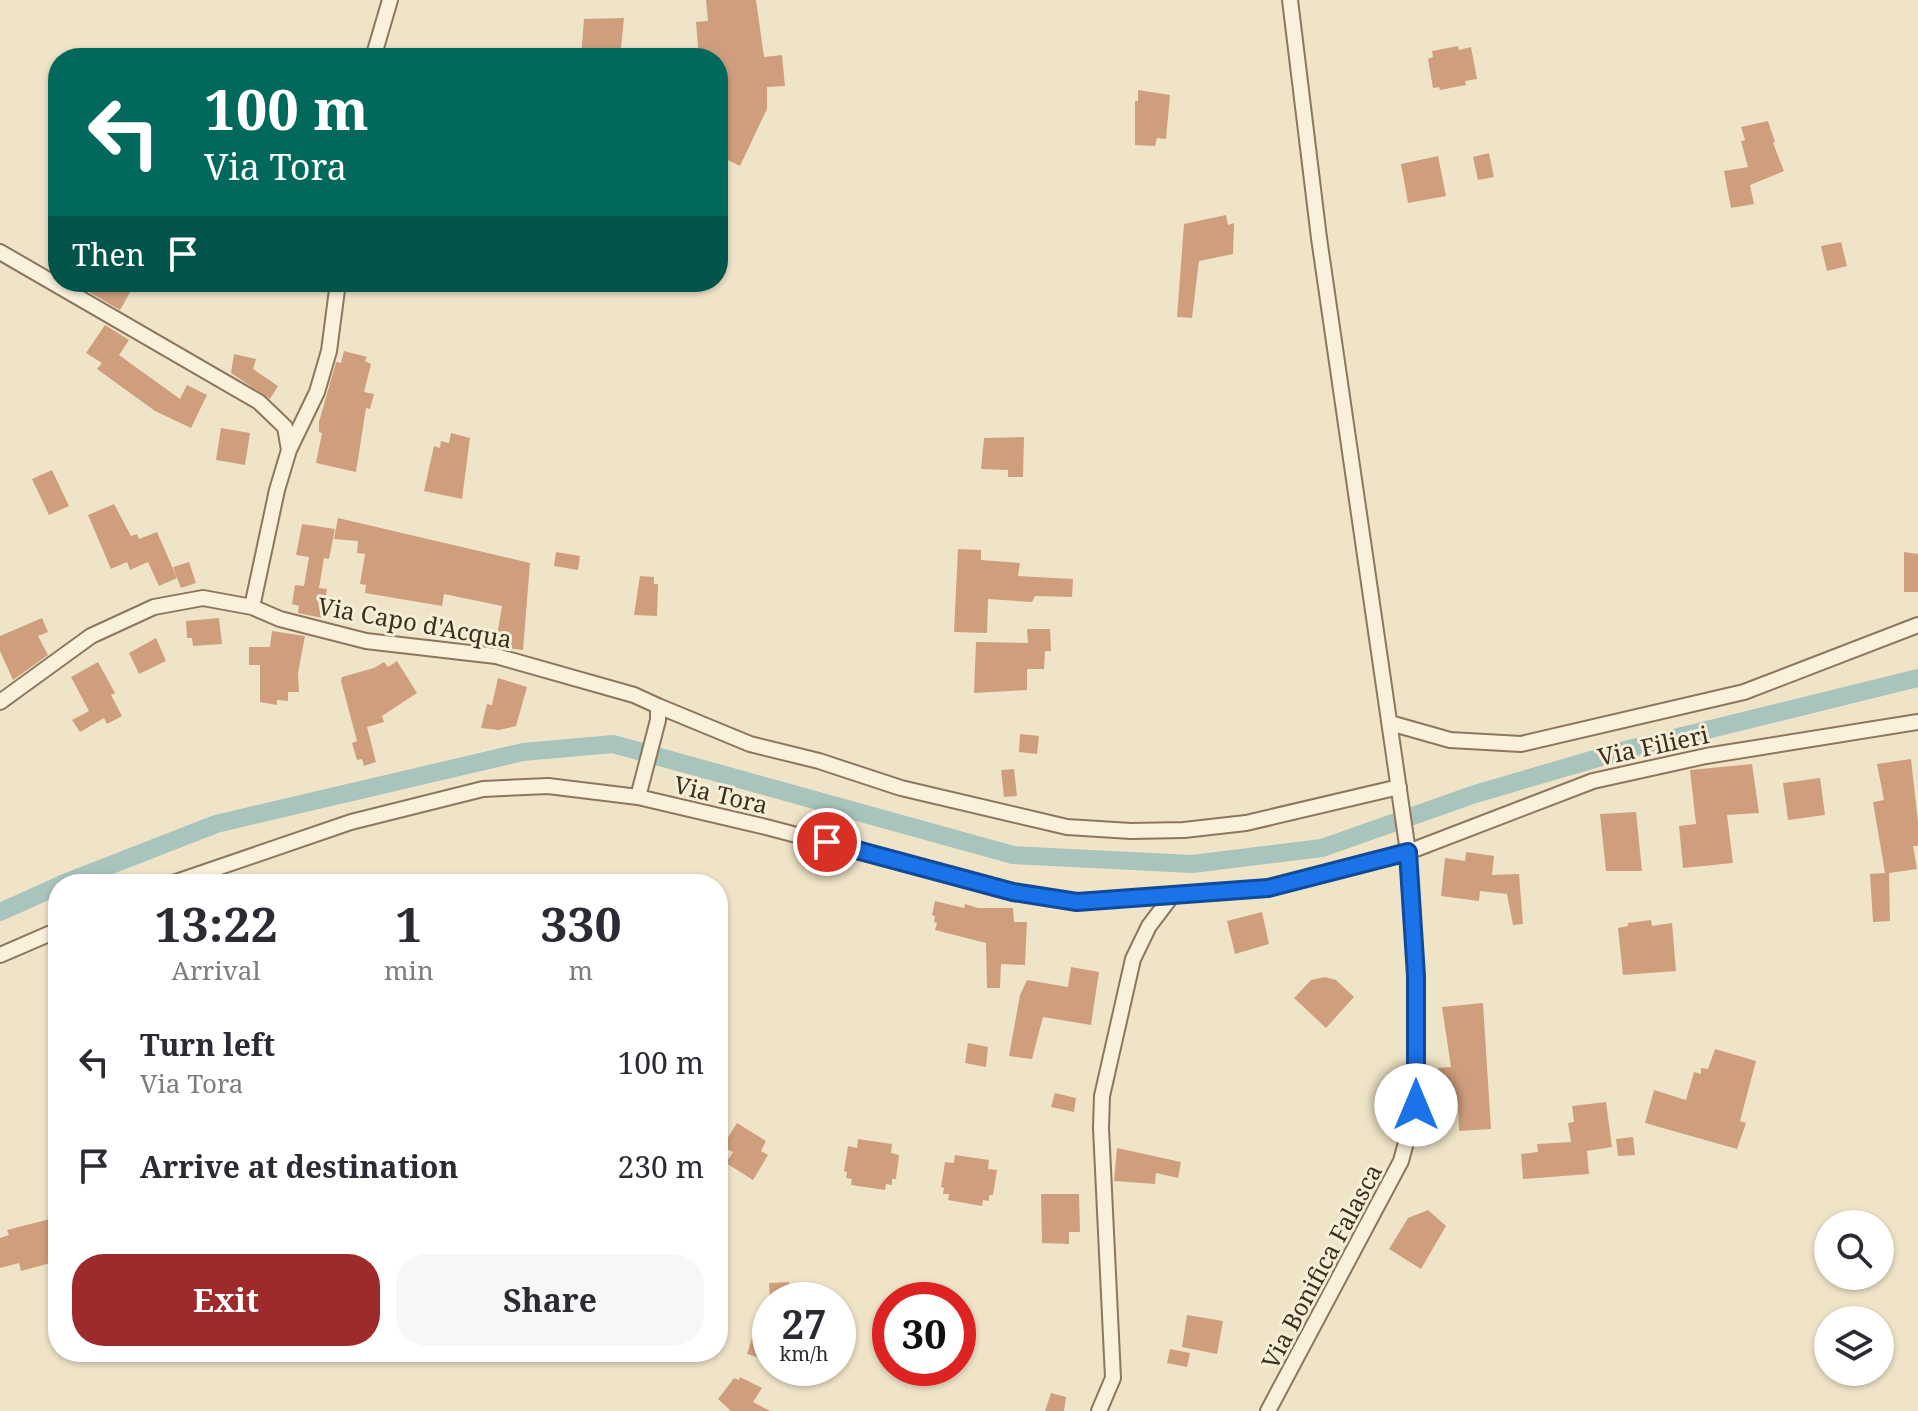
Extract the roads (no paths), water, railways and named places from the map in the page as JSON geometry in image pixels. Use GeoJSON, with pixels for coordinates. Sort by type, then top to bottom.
{"type":"FeatureCollection","features":[{"type":"Feature","properties":{"kind":"street"},"geometry":{"type":"LineString","coordinates":[[376,48],[390,0]]}},
{"type":"Feature","properties":{"kind":"street","name":"Via Bonifica Falasca"},"geometry":{"type":"LineString","coordinates":[[1268,1411],[1401,1161],[1416,1105],[1416,976],[1408,852],[1319,238],[1290,0]]}},
{"type":"Feature","properties":{"kind":"street"},"geometry":{"type":"LineString","coordinates":[[0,252],[48,280]]}},
{"type":"Feature","properties":{"kind":"street"},"geometry":{"type":"LineString","coordinates":[[69,292],[259,402],[285,427],[289,450]]}},
{"type":"Feature","properties":{"kind":"street"},"geometry":{"type":"LineString","coordinates":[[252,607],[277,490],[289,450],[317,392],[329,351],[337,292]]}},
{"type":"Feature","properties":{"kind":"street","name":"Via Capo d'Acqua"},"geometry":{"type":"LineString","coordinates":[[0,702],[91,636],[154,607],[203,598],[252,607],[280,619],[366,641],[496,656],[634,695],[658,713],[730,738],[819,761],[901,788],[1067,827],[1184,830],[1246,823],[1400,793]]}},
{"type":"Feature","properties":{"kind":"street"},"geometry":{"type":"LineString","coordinates":[[1390,723],[1450,740],[1521,744],[1744,692],[1918,625]]}},
{"type":"Feature","properties":{"kind":"street"},"geometry":{"type":"LineString","coordinates":[[639,793],[658,713]]}},
{"type":"Feature","properties":{"kind":"street","name":"Via Filieri"},"geometry":{"type":"LineString","coordinates":[[1408,852],[1593,781],[1716,754],[1918,722]]}},
{"type":"Feature","properties":{"kind":"street","name":"Via Tora"},"geometry":{"type":"LineString","coordinates":[[199,874],[351,822],[483,789],[548,786],[639,793],[1013,892],[1077,902],[1268,888],[1408,852]]}},
{"type":"Feature","properties":{"kind":"street"},"geometry":{"type":"LineString","coordinates":[[1099,1411],[1113,1378],[1102,1096],[1133,959],[1149,926],[1171,897]]}},
{"type":"Feature","properties":{"kind":"street"},"geometry":{"type":"LineString","coordinates":[[0,955],[48,934]]}},
{"type":"Feature","properties":{"kind":"waterway"},"geometry":{"type":"LineString","coordinates":[[88,874],[216,824],[523,752],[613,744],[1013,855],[1192,864],[1322,848],[1475,794],[1629,749],[1918,678]]}},
{"type":"Feature","properties":{"kind":"waterway"},"geometry":{"type":"LineString","coordinates":[[0,912],[48,890]]}}]}
